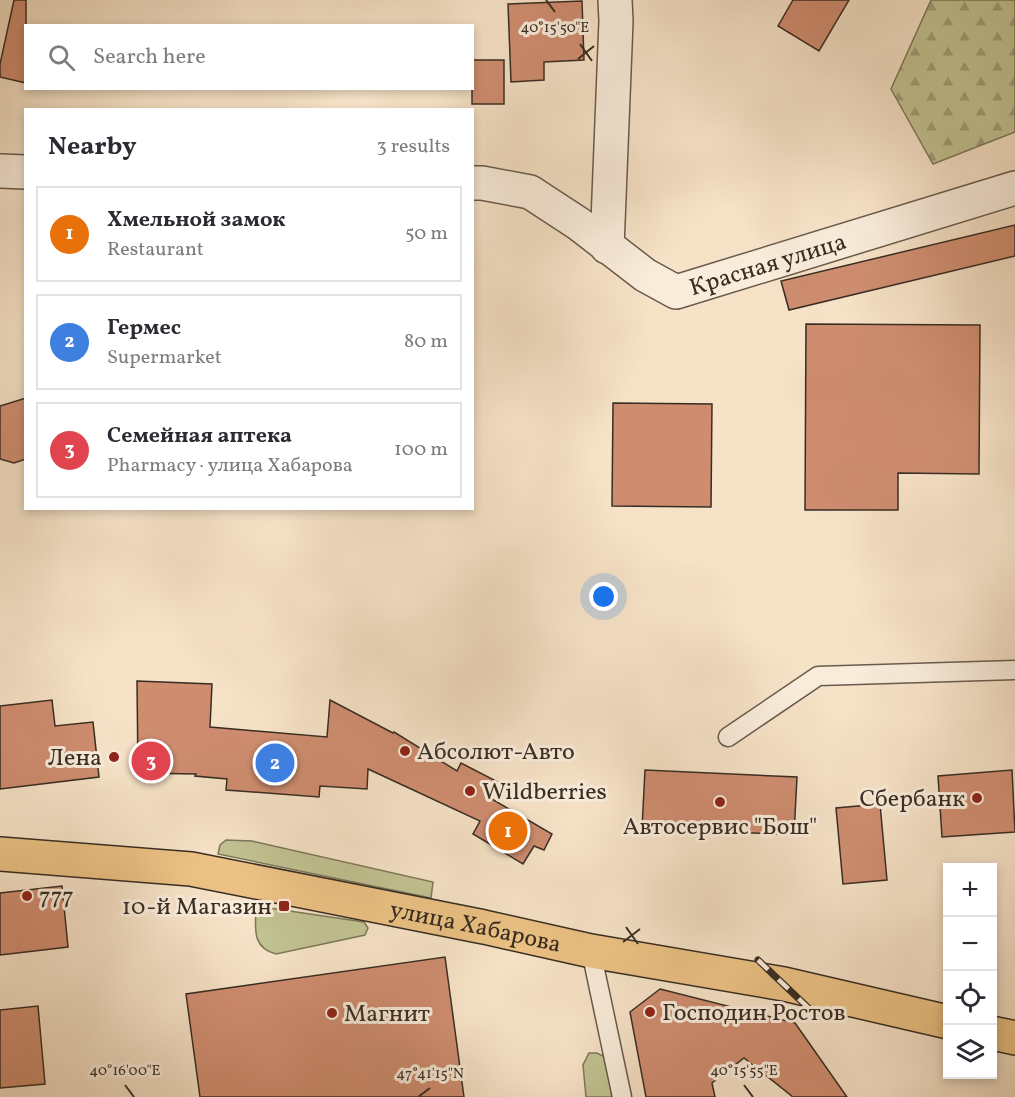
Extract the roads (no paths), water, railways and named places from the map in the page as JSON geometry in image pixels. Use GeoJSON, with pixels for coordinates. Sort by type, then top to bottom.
{"type":"FeatureCollection","features":[{"type":"Feature","properties":{"kind":"main road","name":"улица Хабарова"},"geometry":{"type":"LineString","coordinates":[[0,854],[191,869],[484,927],[591,951],[784,984],[943,1021]]}},
{"type":"Feature","properties":{"kind":"main road"},"geometry":{"type":"LineString","coordinates":[[997,1034],[1015,1038]]}},
{"type":"Feature","properties":{"kind":"street"},"geometry":{"type":"LineString","coordinates":[[607,247],[615,0]]}},
{"type":"Feature","properties":{"kind":"street"},"geometry":{"type":"LineString","coordinates":[[0,171],[24,172]]}},
{"type":"Feature","properties":{"kind":"street","name":"Красная улица"},"geometry":{"type":"LineString","coordinates":[[474,183],[530,192],[579,225],[645,275],[676,292],[1015,188]]}},
{"type":"Feature","properties":{"kind":"lane"},"geometry":{"type":"LineString","coordinates":[[728,736],[818,676],[1015,670]]}},
{"type":"Feature","properties":{"kind":"lane"},"geometry":{"type":"LineString","coordinates":[[591,951],[622,1097]]}},
{"type":"Feature","properties":{"kind":"railway"},"geometry":{"type":"LineString","coordinates":[[758,960],[818,1017]]}},
{"type":"Feature","properties":{"kind":"place","name":"Абсолют-Авто"},"geometry":{"type":"Point","coordinates":[405,751]}},
{"type":"Feature","properties":{"kind":"place","name":"Лена"},"geometry":{"type":"Point","coordinates":[114,757]}},
{"type":"Feature","properties":{"kind":"place","name":"Семейная аптека"},"geometry":{"type":"Point","coordinates":[151,761]}},
{"type":"Feature","properties":{"kind":"place","name":"Гермес"},"geometry":{"type":"Point","coordinates":[275,763]}},
{"type":"Feature","properties":{"kind":"place","name":"Wildberries"},"geometry":{"type":"Point","coordinates":[470,791]}},
{"type":"Feature","properties":{"kind":"place","name":"Сбербанк"},"geometry":{"type":"Point","coordinates":[977,798]}},
{"type":"Feature","properties":{"kind":"place","name":"Автосервис \"Бош\""},"geometry":{"type":"Point","coordinates":[720,802]}},
{"type":"Feature","properties":{"kind":"place","name":"Хмельной замок"},"geometry":{"type":"Point","coordinates":[508,831]}},
{"type":"Feature","properties":{"kind":"place","name":"777"},"geometry":{"type":"Point","coordinates":[27,896]}},
{"type":"Feature","properties":{"kind":"place","name":"10-й Магазин"},"geometry":{"type":"Point","coordinates":[284,906]}},
{"type":"Feature","properties":{"kind":"place","name":"Господин Ростов"},"geometry":{"type":"Point","coordinates":[650,1012]}},
{"type":"Feature","properties":{"kind":"place","name":"Магнит"},"geometry":{"type":"Point","coordinates":[332,1013]}}]}
